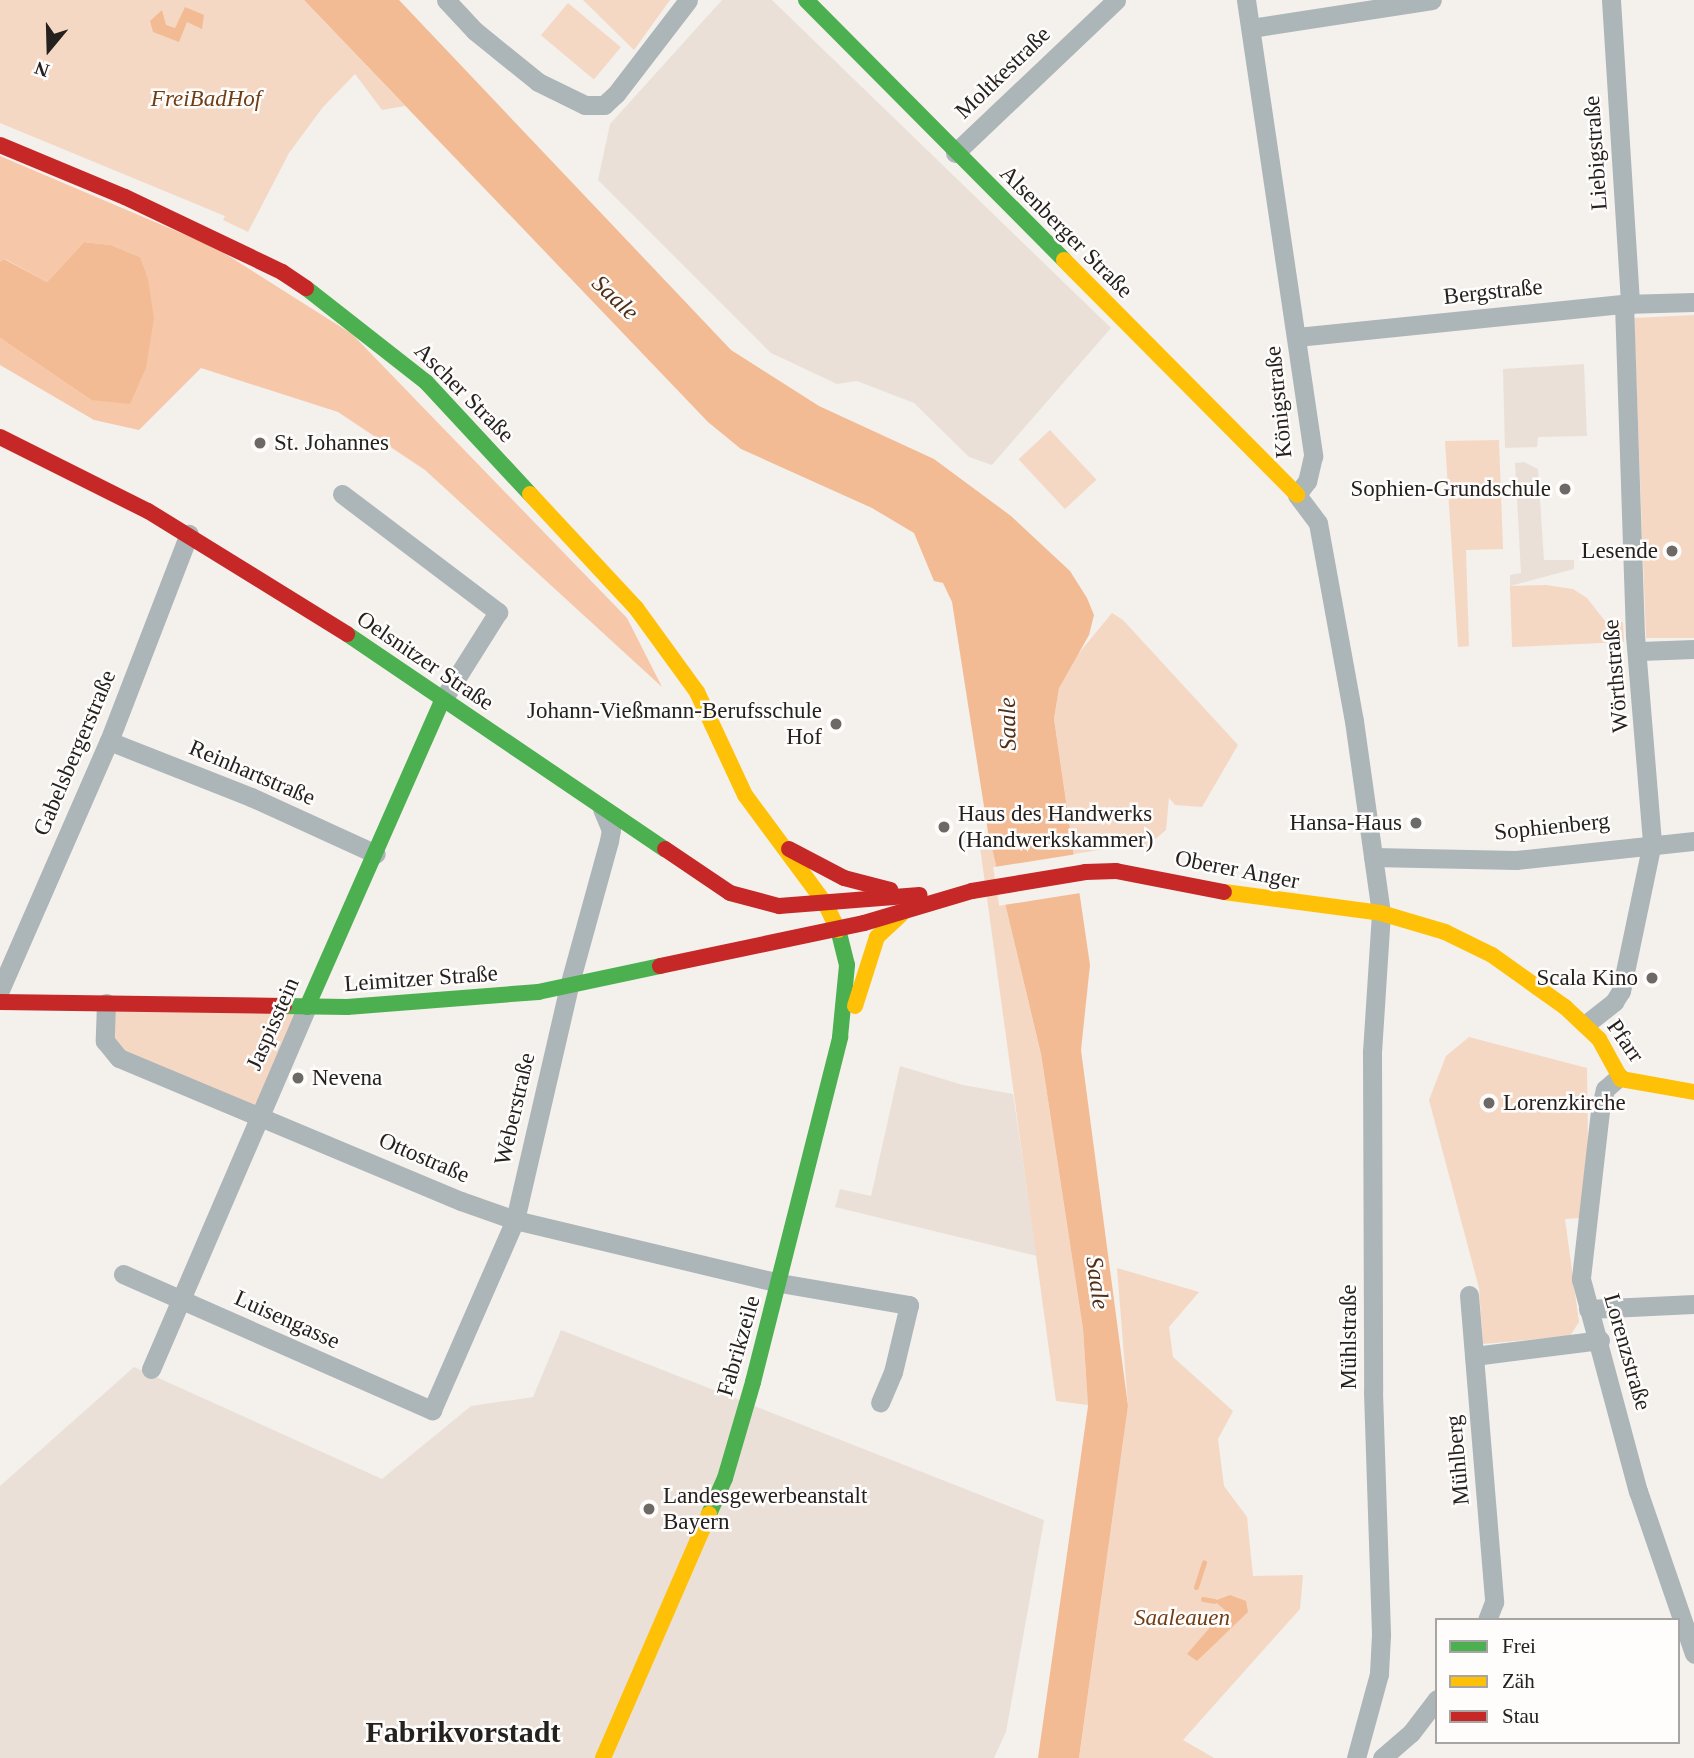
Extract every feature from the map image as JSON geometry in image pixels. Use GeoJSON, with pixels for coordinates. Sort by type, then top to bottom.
{"type":"FeatureCollection","features":[{"type":"Feature","properties":{"kind":"street"},"geometry":{"type":"LineString","coordinates":[[446,0],[475,31],[538,82],[584,105],[604,105],[616,94],[688,0]]}},
{"type":"Feature","properties":{"kind":"street","name":"Alsenberger Straße"},"geometry":{"type":"LineString","coordinates":[[806,0],[1297,495]]}},
{"type":"Feature","properties":{"kind":"street","name":"Moltkestraße"},"geometry":{"type":"LineString","coordinates":[[955,153],[1116,0]]}},
{"type":"Feature","properties":{"kind":"street","name":"Königstraße"},"geometry":{"type":"LineString","coordinates":[[1246,0],[1313,456],[1307,481],[1297,495]]}},
{"type":"Feature","properties":{"kind":"street"},"geometry":{"type":"LineString","coordinates":[[1251,28],[1432,0]]}},
{"type":"Feature","properties":{"kind":"street","name":"Liebigstraße"},"geometry":{"type":"LineString","coordinates":[[1611,0],[1627,304]]}},
{"type":"Feature","properties":{"kind":"street","name":"Ascher Straße"},"geometry":{"type":"LineString","coordinates":[[0,145],[125,197],[282,272],[342,313],[426,382],[636,608],[697,692],[732,772],[764,824],[825,903],[838,928]]}},
{"type":"Feature","properties":{"kind":"street","name":"Bergstraße"},"geometry":{"type":"LineString","coordinates":[[1297,337],[1627,304],[1694,302]]}},
{"type":"Feature","properties":{"kind":"street","name":"Wörthstraße"},"geometry":{"type":"LineString","coordinates":[[1586,1024],[1614,1002],[1621,990],[1653,842],[1640,651],[1635,635],[1627,304]]}},
{"type":"Feature","properties":{"kind":"street","name":"Oelsnitzer Straße"},"geometry":{"type":"LineString","coordinates":[[0,437],[189,534],[286,593],[602,809],[738,897],[779,906],[924,894]]}},
{"type":"Feature","properties":{"kind":"street"},"geometry":{"type":"LineString","coordinates":[[342,494],[498,612],[442,701]]}},
{"type":"Feature","properties":{"kind":"street"},"geometry":{"type":"LineString","coordinates":[[1297,495],[1318,523],[1381,913]]}},
{"type":"Feature","properties":{"kind":"street","name":"Gabelsbergerstraße"},"geometry":{"type":"LineString","coordinates":[[0,990],[108,741],[189,534]]}},
{"type":"Feature","properties":{"kind":"street"},"geometry":{"type":"LineString","coordinates":[[1640,651],[1694,649]]}},
{"type":"Feature","properties":{"kind":"street","name":"Jaspisstein"},"geometry":{"type":"LineString","coordinates":[[151,1369],[259,1114],[442,701]]}},
{"type":"Feature","properties":{"kind":"street","name":"Reinhartstraße"},"geometry":{"type":"LineString","coordinates":[[108,741],[251,797],[376,854]]}},
{"type":"Feature","properties":{"kind":"street","name":"Weberstraße"},"geometry":{"type":"LineString","coordinates":[[432,1410],[515,1220],[569,986],[609,841],[611,830],[602,809]]}},
{"type":"Feature","properties":{"kind":"street","name":"Ascher Straße"},"geometry":{"type":"LineString","coordinates":[[764,824],[793,852],[824,870],[862,884],[924,894]]}},
{"type":"Feature","properties":{"kind":"street","name":"Sophienberg"},"geometry":{"type":"LineString","coordinates":[[1373,857],[1516,860],[1653,842],[1694,841]]}},
{"type":"Feature","properties":{"kind":"street","name":"Oberer Anger"},"geometry":{"type":"LineString","coordinates":[[972,891],[1085,872],[1138,874],[1273,902],[1381,913]]}},
{"type":"Feature","properties":{"kind":"street"},"geometry":{"type":"LineString","coordinates":[[924,894],[972,891]]}},
{"type":"Feature","properties":{"kind":"street","name":"Leimitzer Straße"},"geometry":{"type":"LineString","coordinates":[[0,1002],[307,1007],[498,997],[569,986],[838,928],[905,912],[972,891]]}},
{"type":"Feature","properties":{"kind":"street"},"geometry":{"type":"LineString","coordinates":[[832,1079],[877,937],[889,922],[905,912]]}},
{"type":"Feature","properties":{"kind":"street","name":"Pfarr"},"geometry":{"type":"LineString","coordinates":[[1381,913],[1445,932],[1492,955],[1586,1024],[1619,1077],[1636,1085],[1694,1092]]}},
{"type":"Feature","properties":{"kind":"street","name":"Mühlstraße"},"geometry":{"type":"LineString","coordinates":[[1356,1758],[1379,1674],[1381,1635],[1373,1392],[1372,1052],[1381,913]]}},
{"type":"Feature","properties":{"kind":"street","name":"Fabrikzeile"},"geometry":{"type":"LineString","coordinates":[[603,1758],[725,1478],[780,1283],[832,1079],[847,982],[838,928]]}},
{"type":"Feature","properties":{"kind":"street","name":"Ottostraße"},"geometry":{"type":"LineString","coordinates":[[106,1003],[105,1041],[120,1058],[515,1220],[780,1283],[909,1305],[893,1373],[880,1402]]}},
{"type":"Feature","properties":{"kind":"street","name":"Lorenzstraße"},"geometry":{"type":"LineString","coordinates":[[1619,1077],[1605,1089],[1600,1111],[1581,1279],[1588,1309],[1600,1340],[1638,1491],[1692,1644]]}},
{"type":"Feature","properties":{"kind":"street","name":"Luisengasse"},"geometry":{"type":"LineString","coordinates":[[123,1274],[432,1410]]}},
{"type":"Feature","properties":{"kind":"street","name":"Mühlberg"},"geometry":{"type":"LineString","coordinates":[[1469,1294],[1494,1602],[1488,1618]]}},
{"type":"Feature","properties":{"kind":"street"},"geometry":{"type":"LineString","coordinates":[[1588,1309],[1694,1304]]}},
{"type":"Feature","properties":{"kind":"street"},"geometry":{"type":"LineString","coordinates":[[1474,1356],[1600,1340]]}},
{"type":"Feature","properties":{"kind":"street"},"geometry":{"type":"LineString","coordinates":[[1382,1758],[1411,1733],[1435,1702]]}},
{"type":"Feature","properties":{"kind":"shaded area"},"geometry":{"type":"Polygon","coordinates":[[[722,0],[772,0],[1111,328],[992,465],[969,457],[914,403],[857,381],[837,384],[771,353],[598,180],[610,124],[722,0]]]}},
{"type":"Feature","properties":{"kind":"shaded area"},"geometry":{"type":"Polygon","coordinates":[[[0,156],[216,248],[352,334],[627,618],[662,687],[425,470],[338,412],[201,368],[139,430],[94,420],[0,365],[0,338],[91,400],[140,257],[111,245],[84,242],[47,282],[5,259],[0,262],[0,156]]]}},
{"type":"Feature","properties":{"kind":"shaded area"},"geometry":{"type":"Polygon","coordinates":[[[1584,364],[1587,436],[1538,437],[1537,447],[1505,448],[1503,369],[1584,364]]]}},
{"type":"Feature","properties":{"kind":"shaded area"},"geometry":{"type":"Polygon","coordinates":[[[1524,462],[1538,469],[1544,560],[1574,560],[1574,569],[1510,586],[1510,575],[1521,573],[1515,463],[1524,462]]]}},
{"type":"Feature","properties":{"kind":"shaded area"},"geometry":{"type":"Polygon","coordinates":[[[900,1066],[963,1085],[1013,1094],[1037,1256],[835,1207],[840,1189],[871,1196],[900,1066]]]}},
{"type":"Feature","properties":{"kind":"shaded area"},"geometry":{"type":"Polygon","coordinates":[[[561,1330],[1044,1520],[1006,1732],[994,1758],[0,1758],[0,1486],[134,1367],[382,1479],[471,1406],[533,1397],[561,1330]]]}},
{"type":"Feature","properties":{"kind":"green space","name":"FreiBadHof"},"geometry":{"type":"Polygon","coordinates":[[[0,0],[304,0],[405,106],[382,110],[355,74],[323,107],[289,153],[248,232],[223,220],[225,216],[0,123],[0,0]]]}},
{"type":"Feature","properties":{"kind":"green space"},"geometry":{"type":"Polygon","coordinates":[[[583,0],[670,0],[634,50],[583,0]]]}},
{"type":"Feature","properties":{"kind":"green space"},"geometry":{"type":"Polygon","coordinates":[[[568,3],[621,47],[594,80],[541,35],[568,3]]]}},
{"type":"Feature","properties":{"kind":"green space"},"geometry":{"type":"Polygon","coordinates":[[[1694,315],[1694,638],[1646,638],[1634,318],[1694,315]]]}},
{"type":"Feature","properties":{"kind":"green space"},"geometry":{"type":"Polygon","coordinates":[[[1050,430],[1096,480],[1065,509],[1019,459],[1050,430]]]}},
{"type":"Feature","properties":{"kind":"green space"},"geometry":{"type":"Polygon","coordinates":[[[1499,440],[1503,549],[1466,550],[1469,646],[1458,647],[1445,441],[1499,440]]]}},
{"type":"Feature","properties":{"kind":"green space"},"geometry":{"type":"Polygon","coordinates":[[[1546,585],[1573,589],[1587,598],[1605,621],[1623,622],[1624,642],[1512,647],[1510,586],[1546,585]]]}},
{"type":"Feature","properties":{"kind":"green space"},"geometry":{"type":"Polygon","coordinates":[[[1112,613],[1123,620],[1238,745],[1202,807],[1175,805],[1169,798],[1166,830],[1146,847],[1110,842],[1110,848],[1074,854],[1054,719],[1059,688],[1069,665],[1112,613]]]}},
{"type":"Feature","properties":{"kind":"green space"},"geometry":{"type":"Polygon","coordinates":[[[988,832],[1041,1054],[1083,1329],[1088,1405],[1056,1401],[980,847],[988,832]]]}},
{"type":"Feature","properties":{"kind":"green space"},"geometry":{"type":"Polygon","coordinates":[[[107,1006],[305,1006],[258,1112],[128,1060],[112,1043],[107,1006]]]}},
{"type":"Feature","properties":{"kind":"green space"},"geometry":{"type":"Polygon","coordinates":[[[1469,1037],[1587,1068],[1588,1148],[1580,1218],[1565,1219],[1579,1322],[1570,1336],[1483,1344],[1479,1288],[1429,1100],[1446,1056],[1469,1037]]]}},
{"type":"Feature","properties":{"kind":"green space","name":"Saaleauen"},"geometry":{"type":"Polygon","coordinates":[[[1117,1268],[1199,1292],[1169,1327],[1173,1357],[1233,1411],[1218,1439],[1224,1486],[1247,1517],[1253,1576],[1303,1575],[1300,1609],[1183,1740],[1214,1758],[1079,1758],[1128,1406],[1117,1268]]]}},
{"type":"Feature","properties":{"kind":"water","name":"Saale"},"geometry":{"type":"Polygon","coordinates":[[[304,0],[399,0],[731,350],[819,406],[934,459],[1011,516],[1070,571],[1087,598],[1094,615],[1089,635],[1059,688],[1054,719],[1090,965],[1081,1050],[1128,1406],[1079,1758],[1038,1758],[1088,1406],[1083,1329],[1041,1054],[988,832],[952,602],[943,583],[934,581],[914,533],[872,508],[741,449],[708,422],[304,0]]]}},
{"type":"Feature","properties":{"kind":"water"},"geometry":{"type":"Polygon","coordinates":[[[185,7],[204,15],[202,29],[187,22],[179,42],[153,32],[150,21],[162,10],[166,25],[175,28],[185,7]]]}},
{"type":"Feature","properties":{"kind":"water"},"geometry":{"type":"Polygon","coordinates":[[[84,242],[111,245],[140,257],[148,279],[154,318],[146,368],[130,404],[91,400],[0,338],[0,262],[4,259],[47,282],[84,242]]]}},
{"type":"Feature","properties":{"kind":"water"},"geometry":{"type":"Polygon","coordinates":[[[1230,1595],[1246,1601],[1248,1612],[1197,1661],[1187,1654],[1225,1610],[1214,1601],[1230,1595]]]}},
{"type":"Feature","properties":{"kind":"pier"},"geometry":{"type":"Polygon","coordinates":[[[1077,854],[1083,893],[999,906],[993,867],[1077,854]]]}},
{"type":"Feature","properties":{"kind":"waterway"},"geometry":{"type":"LineString","coordinates":[[1196,1587],[1204,1562]]}},
{"type":"Feature","properties":{"kind":"waterway"},"geometry":{"type":"LineString","coordinates":[[1203,1599],[1214,1601]]}},
{"type":"Feature","properties":{"kind":"traffic: fast"},"geometry":{"type":"LineString","coordinates":[[806,0],[1064,260]]}},
{"type":"Feature","properties":{"kind":"traffic: fast"},"geometry":{"type":"LineString","coordinates":[[306,288],[426,382],[530,494]]}},
{"type":"Feature","properties":{"kind":"traffic: fast"},"geometry":{"type":"LineString","coordinates":[[347,634],[665,849]]}},
{"type":"Feature","properties":{"kind":"traffic: fast"},"geometry":{"type":"LineString","coordinates":[[307,1007],[442,701]]}},
{"type":"Feature","properties":{"kind":"traffic: fast"},"geometry":{"type":"LineString","coordinates":[[709,1514],[725,1478],[753,1382],[840,1037],[847,965],[838,930]]}},
{"type":"Feature","properties":{"kind":"traffic: fast"},"geometry":{"type":"LineString","coordinates":[[284,1006],[347,1007],[538,992],[660,966]]}},
{"type":"Feature","properties":{"kind":"traffic: slow"},"geometry":{"type":"LineString","coordinates":[[1064,260],[1297,495]]}},
{"type":"Feature","properties":{"kind":"traffic: slow"},"geometry":{"type":"LineString","coordinates":[[530,494],[636,608],[697,692],[745,795],[825,903],[838,930]]}},
{"type":"Feature","properties":{"kind":"traffic: slow"},"geometry":{"type":"LineString","coordinates":[[1224,892],[1381,913],[1445,932],[1492,955],[1565,1007],[1599,1039],[1621,1079],[1694,1092]]}},
{"type":"Feature","properties":{"kind":"traffic: slow"},"geometry":{"type":"LineString","coordinates":[[855,1006],[877,937],[901,915]]}},
{"type":"Feature","properties":{"kind":"traffic: slow"},"geometry":{"type":"LineString","coordinates":[[603,1758],[709,1514]]}},
{"type":"Feature","properties":{"kind":"traffic: jam"},"geometry":{"type":"LineString","coordinates":[[0,145],[125,197],[282,272],[306,288]]}},
{"type":"Feature","properties":{"kind":"traffic: jam"},"geometry":{"type":"LineString","coordinates":[[0,437],[148,511],[347,634]]}},
{"type":"Feature","properties":{"kind":"traffic: jam"},"geometry":{"type":"LineString","coordinates":[[665,849],[730,893],[779,906],[920,895]]}},
{"type":"Feature","properties":{"kind":"traffic: jam"},"geometry":{"type":"LineString","coordinates":[[789,849],[844,878],[890,890]]}},
{"type":"Feature","properties":{"kind":"traffic: jam"},"geometry":{"type":"LineString","coordinates":[[660,966],[864,923],[972,891],[1085,872],[1116,871],[1224,892]]}},
{"type":"Feature","properties":{"kind":"traffic: jam"},"geometry":{"type":"LineString","coordinates":[[0,1002],[284,1006]]}},
{"type":"Feature","properties":{"kind":"place","name":"St. Johannes"},"geometry":{"type":"Point","coordinates":[260,443]}},
{"type":"Feature","properties":{"kind":"place","name":"Sophien-Grundschule"},"geometry":{"type":"Point","coordinates":[1565,489]}},
{"type":"Feature","properties":{"kind":"place","name":"Lesende"},"geometry":{"type":"Point","coordinates":[1672,551]}},
{"type":"Feature","properties":{"kind":"place","name":"Johann-Vießmann-Berufsschule Hof"},"geometry":{"type":"Point","coordinates":[836,724]}},
{"type":"Feature","properties":{"kind":"place","name":"Hansa-Haus"},"geometry":{"type":"Point","coordinates":[1416,823]}},
{"type":"Feature","properties":{"kind":"place","name":"Haus des Handwerks (Handwerkskammer)"},"geometry":{"type":"Point","coordinates":[944,827]}},
{"type":"Feature","properties":{"kind":"place","name":"Scala Kino"},"geometry":{"type":"Point","coordinates":[1652,978]}},
{"type":"Feature","properties":{"kind":"place","name":"Nevena"},"geometry":{"type":"Point","coordinates":[298,1078]}},
{"type":"Feature","properties":{"kind":"place","name":"Lorenzkirche"},"geometry":{"type":"Point","coordinates":[1489,1103]}},
{"type":"Feature","properties":{"kind":"place","name":"Landesgewerbeanstalt Bayern"},"geometry":{"type":"Point","coordinates":[649,1509]}},
{"type":"Feature","properties":{"kind":"district","name":"Fabrikvorstadt"},"geometry":{"type":"Point","coordinates":[462,1732]}}]}
